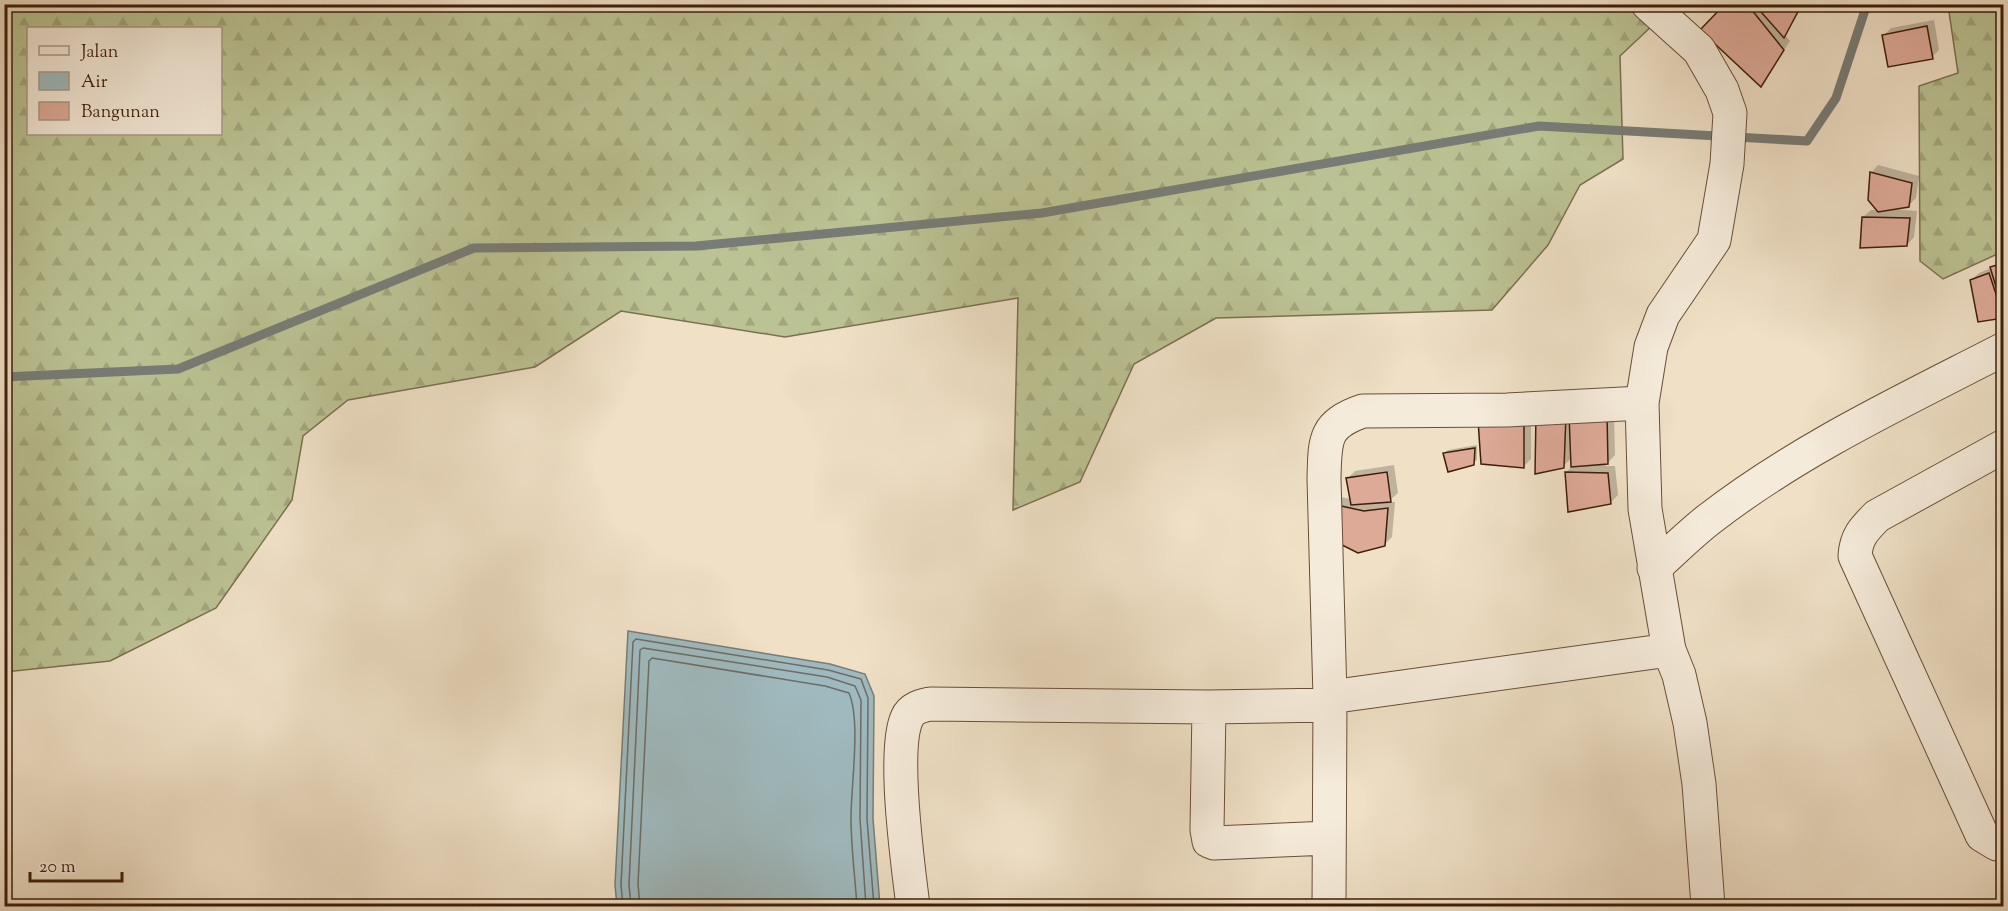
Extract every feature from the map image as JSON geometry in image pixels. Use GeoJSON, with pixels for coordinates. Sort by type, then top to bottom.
{"type":"FeatureCollection","features":[{"type":"Feature","properties":{"kind":"street"},"geometry":{"type":"LineString","coordinates":[[1648,4],[1698,50],[1722,90],[1730,113],[1727,164],[1714,240],[1663,315],[1651,347],[1642,403],[1645,509],[1670,650],[1679,675],[1698,774],[1708,906]]}},
{"type":"Feature","properties":{"kind":"street"},"geometry":{"type":"LineString","coordinates":[[1654,568],[1709,520],[1781,471],[1854,426],[2004,349]]}},
{"type":"Feature","properties":{"kind":"street"},"geometry":{"type":"LineString","coordinates":[[1329,906],[1329,701],[1324,479],[1325,450],[1330,429],[1344,417],[1363,411],[1508,410],[1642,403]]}},
{"type":"Feature","properties":{"kind":"street"},"geometry":{"type":"LineString","coordinates":[[2004,446],[1877,516],[1862,530],[1856,542],[1855,556],[1982,835],[1997,844],[2004,842]]}},
{"type":"Feature","properties":{"kind":"street"},"geometry":{"type":"LineString","coordinates":[[913,906],[901,769],[906,719],[916,708],[930,704],[1209,707],[1329,701],[1670,650]]}},
{"type":"Feature","properties":{"kind":"street"},"geometry":{"type":"LineString","coordinates":[[1209,707],[1209,841],[1329,838]]}},
{"type":"Feature","properties":{"kind":"green space"},"geometry":{"type":"Polygon","coordinates":[[[5,5],[1674,5],[1620,56],[1623,159],[1580,185],[1548,245],[1492,310],[1216,318],[1134,364],[1080,482],[1013,510],[1018,298],[785,337],[621,311],[535,367],[348,400],[303,436],[292,500],[216,608],[110,661],[5,672],[5,5]]]}},
{"type":"Feature","properties":{"kind":"green space"},"geometry":{"type":"Polygon","coordinates":[[[1948,5],[2003,5],[2004,251],[1943,279],[1920,261],[1919,86],[1958,73],[1948,5]]]}},
{"type":"Feature","properties":{"kind":"water"},"geometry":{"type":"Polygon","coordinates":[[[628,631],[830,664],[865,674],[874,696],[873,819],[880,906],[617,906],[615,885],[628,631]]]}},
{"type":"Feature","properties":{"kind":"building"},"geometry":{"type":"Polygon","coordinates":[[[1725,4],[1747,4],[1784,50],[1761,87],[1700,30],[1725,4]]]}},
{"type":"Feature","properties":{"kind":"building"},"geometry":{"type":"Polygon","coordinates":[[[1754,4],[1802,4],[1784,38],[1754,4]]]}},
{"type":"Feature","properties":{"kind":"building"},"geometry":{"type":"Polygon","coordinates":[[[1927,26],[1933,59],[1888,67],[1882,35],[1927,26]]]}},
{"type":"Feature","properties":{"kind":"building"},"geometry":{"type":"Polygon","coordinates":[[[1870,172],[1912,183],[1909,207],[1878,212],[1868,200],[1870,172]]]}},
{"type":"Feature","properties":{"kind":"building"},"geometry":{"type":"Polygon","coordinates":[[[1862,217],[1910,218],[1907,246],[1860,248],[1862,217]]]}},
{"type":"Feature","properties":{"kind":"building"},"geometry":{"type":"Polygon","coordinates":[[[2004,263],[2004,313],[1990,267],[2004,263]]]}},
{"type":"Feature","properties":{"kind":"building"},"geometry":{"type":"Polygon","coordinates":[[[1989,273],[2004,318],[1978,322],[1970,280],[1989,273]]]}},
{"type":"Feature","properties":{"kind":"building"},"geometry":{"type":"Polygon","coordinates":[[[1536,414],[1566,415],[1564,468],[1535,474],[1536,414]]]}},
{"type":"Feature","properties":{"kind":"building"},"geometry":{"type":"Polygon","coordinates":[[[1569,414],[1607,414],[1608,464],[1571,467],[1569,414]]]}},
{"type":"Feature","properties":{"kind":"building"},"geometry":{"type":"Polygon","coordinates":[[[1478,420],[1524,421],[1524,468],[1481,464],[1478,420]]]}},
{"type":"Feature","properties":{"kind":"building"},"geometry":{"type":"Polygon","coordinates":[[[1475,448],[1474,465],[1448,472],[1443,453],[1475,448]]]}},
{"type":"Feature","properties":{"kind":"building"},"geometry":{"type":"Polygon","coordinates":[[[1387,472],[1391,502],[1351,505],[1346,478],[1387,472]]]}},
{"type":"Feature","properties":{"kind":"building"},"geometry":{"type":"Polygon","coordinates":[[[1565,472],[1608,473],[1611,504],[1568,512],[1565,472]]]}},
{"type":"Feature","properties":{"kind":"building"},"geometry":{"type":"Polygon","coordinates":[[[1332,504],[1364,511],[1388,508],[1385,546],[1358,553],[1330,539],[1332,504]]]}},
{"type":"Feature","properties":{"kind":"waterway"},"geometry":{"type":"LineString","coordinates":[[4,377],[178,369],[474,248],[696,246],[1042,213],[1539,126],[1807,141],[1836,98],[1867,4]]}}]}
